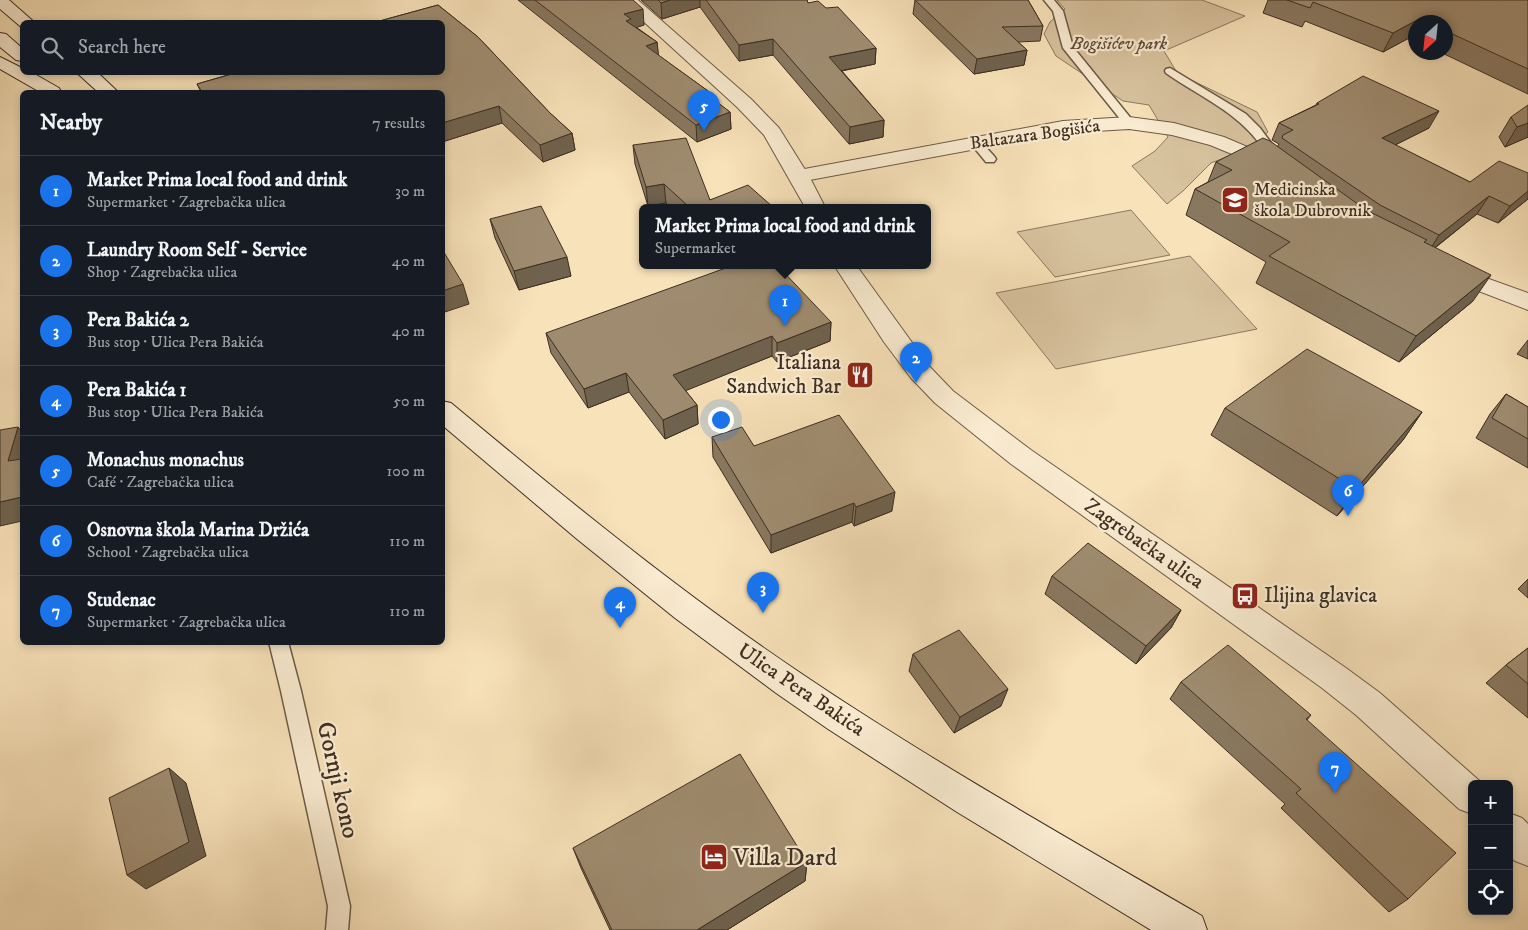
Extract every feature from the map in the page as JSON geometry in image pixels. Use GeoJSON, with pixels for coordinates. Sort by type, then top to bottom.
{"type":"FeatureCollection","features":[{"type":"Feature","properties":{"kind":"street"},"geometry":{"type":"LineString","coordinates":[[628,0],[744,102],[772,132],[813,204]]}},
{"type":"Feature","properties":{"kind":"street"},"geometry":{"type":"LineString","coordinates":[[0,1],[24,20]]}},
{"type":"Feature","properties":{"kind":"street"},"geometry":{"type":"LineString","coordinates":[[0,38],[20,54]]}},
{"type":"Feature","properties":{"kind":"street"},"geometry":{"type":"LineString","coordinates":[[0,62],[20,74]]}},
{"type":"Feature","properties":{"kind":"street"},"geometry":{"type":"LineString","coordinates":[[23,75],[49,90]]}},
{"type":"Feature","properties":{"kind":"street"},"geometry":{"type":"LineString","coordinates":[[45,75],[58,90]]}},
{"type":"Feature","properties":{"kind":"street"},"geometry":{"type":"LineString","coordinates":[[89,75],[107,90]]}},
{"type":"Feature","properties":{"kind":"street","name":"Baltazara Bogišića"},"geometry":{"type":"LineString","coordinates":[[799,176],[1063,127],[1129,122],[1154,125],[1217,141],[1267,161],[1291,178]]}},
{"type":"Feature","properties":{"kind":"street"},"geometry":{"type":"LineString","coordinates":[[1428,264],[1528,302]]}},
{"type":"Feature","properties":{"kind":"street","name":"Zagrebačka ulica"},"geometry":{"type":"LineString","coordinates":[[848,269],[920,372],[944,397],[1021,457],[1354,694],[1399,731],[1468,793]]}},
{"type":"Feature","properties":{"kind":"street","name":"Ulica Pera Bakića"},"geometry":{"type":"LineString","coordinates":[[445,413],[520,476],[696,617],[783,679],[839,718],[915,766],[1188,930]]}},
{"type":"Feature","properties":{"kind":"street"},"geometry":{"type":"LineString","coordinates":[[1513,835],[1528,848]]}},
{"type":"Feature","properties":{"kind":"lane"},"geometry":{"type":"LineString","coordinates":[[1048,0],[1058,11],[1068,48],[1129,122]]}},
{"type":"Feature","properties":{"kind":"lane"},"geometry":{"type":"LineString","coordinates":[[1170,71],[1190,86],[1226,105],[1252,125],[1268,147],[1267,161]]}},
{"type":"Feature","properties":{"kind":"lane"},"geometry":{"type":"LineString","coordinates":[[976,143],[990,159]]}},
{"type":"Feature","properties":{"kind":"lane","name":"Gornji kono"},"geometry":{"type":"LineString","coordinates":[[279,645],[291,690],[339,906],[337,930]]}},
{"type":"Feature","properties":{"kind":"green space","name":"Bogišićev park"},"geometry":{"type":"Polygon","coordinates":[[[1057,0],[1202,0],[1245,16],[1164,51],[1176,71],[1185,77],[1257,112],[1268,132],[1249,148],[1211,163],[1167,204],[1132,166],[1155,151],[1168,137],[1149,105],[1123,101],[1056,56],[1044,34],[1050,22],[1065,9],[1057,0]]]}},
{"type":"Feature","properties":{"kind":"green space"},"geometry":{"type":"Polygon","coordinates":[[[1131,210],[1170,255],[1055,277],[1017,232],[1131,210]]]}},
{"type":"Feature","properties":{"kind":"green space"},"geometry":{"type":"Polygon","coordinates":[[[1190,256],[1257,329],[1056,369],[996,293],[1190,256]]]}},
{"type":"Feature","properties":{"kind":"building"},"geometry":{"type":"Polygon","coordinates":[[[535,0],[633,0],[643,9],[624,14],[631,19],[626,21],[657,42],[646,46],[708,91],[704,92],[730,112],[696,125],[535,0]]]}},
{"type":"Feature","properties":{"kind":"building"},"geometry":{"type":"Polygon","coordinates":[[[658,0],[670,0],[661,3],[658,0]]]}},
{"type":"Feature","properties":{"kind":"building"},"geometry":{"type":"Polygon","coordinates":[[[706,0],[807,0],[808,3],[818,1],[826,8],[838,7],[876,48],[829,57],[884,120],[850,127],[773,39],[739,45],[706,0]]]}},
{"type":"Feature","properties":{"kind":"building"},"geometry":{"type":"Polygon","coordinates":[[[915,0],[1028,0],[1043,26],[1002,27],[1027,50],[977,59],[915,0]]]}},
{"type":"Feature","properties":{"kind":"building"},"geometry":{"type":"Polygon","coordinates":[[[1287,0],[1528,0],[1528,69],[1453,34],[1453,15],[1408,15],[1408,25],[1393,33],[1313,2],[1310,8],[1287,0]]]}},
{"type":"Feature","properties":{"kind":"building"},"geometry":{"type":"Polygon","coordinates":[[[438,5],[478,37],[550,113],[572,133],[540,145],[499,106],[445,122],[445,90],[201,90],[197,84],[228,75],[445,75],[445,20],[383,20],[438,5]]]}},
{"type":"Feature","properties":{"kind":"building"},"geometry":{"type":"Polygon","coordinates":[[[1363,76],[1439,111],[1382,138],[1470,182],[1499,161],[1528,173],[1528,191],[1510,206],[1489,196],[1439,235],[1380,205],[1282,138],[1283,135],[1293,130],[1279,123],[1319,104],[1317,103],[1363,76]]]}},
{"type":"Feature","properties":{"kind":"building"},"geometry":{"type":"Polygon","coordinates":[[[1528,105],[1528,123],[1517,127],[1511,117],[1528,105]]]}},
{"type":"Feature","properties":{"kind":"building"},"geometry":{"type":"Polygon","coordinates":[[[686,138],[710,200],[748,185],[770,204],[686,204],[664,184],[646,187],[633,145],[686,138]]]}},
{"type":"Feature","properties":{"kind":"building"},"geometry":{"type":"Polygon","coordinates":[[[1263,138],[1270,141],[1366,210],[1427,240],[1424,242],[1491,275],[1416,336],[1269,256],[1290,242],[1195,189],[1232,170],[1216,162],[1263,138]]]}},
{"type":"Feature","properties":{"kind":"building"},"geometry":{"type":"Polygon","coordinates":[[[541,206],[567,257],[514,271],[490,219],[541,206]]]}},
{"type":"Feature","properties":{"kind":"building"},"geometry":{"type":"Polygon","coordinates":[[[445,254],[463,284],[445,290],[445,254]]]}},
{"type":"Feature","properties":{"kind":"building"},"geometry":{"type":"Polygon","coordinates":[[[723,269],[781,269],[831,322],[777,343],[772,336],[673,375],[697,405],[663,420],[626,373],[584,389],[546,333],[723,269]]]}},
{"type":"Feature","properties":{"kind":"building"},"geometry":{"type":"Polygon","coordinates":[[[1307,349],[1422,412],[1356,489],[1225,408],[1307,349]]]}},
{"type":"Feature","properties":{"kind":"building"},"geometry":{"type":"Polygon","coordinates":[[[1506,394],[1528,407],[1528,439],[1492,418],[1506,394]]]}},
{"type":"Feature","properties":{"kind":"building"},"geometry":{"type":"Polygon","coordinates":[[[839,415],[895,492],[856,507],[854,503],[771,535],[712,437],[742,427],[754,446],[839,415]]]}},
{"type":"Feature","properties":{"kind":"building"},"geometry":{"type":"Polygon","coordinates":[[[18,427],[8,461],[20,459],[20,497],[0,502],[0,430],[18,427]]]}},
{"type":"Feature","properties":{"kind":"building"},"geometry":{"type":"Polygon","coordinates":[[[1088,543],[1181,610],[1146,646],[1052,576],[1088,543]]]}},
{"type":"Feature","properties":{"kind":"building"},"geometry":{"type":"Polygon","coordinates":[[[959,630],[1008,689],[960,717],[913,654],[959,630]]]}},
{"type":"Feature","properties":{"kind":"building"},"geometry":{"type":"Polygon","coordinates":[[[1228,645],[1311,715],[1306,719],[1456,853],[1408,899],[1296,793],[1301,789],[1181,682],[1228,645]]]}},
{"type":"Feature","properties":{"kind":"building"},"geometry":{"type":"Polygon","coordinates":[[[1528,648],[1528,684],[1506,665],[1528,648]]]}},
{"type":"Feature","properties":{"kind":"building"},"geometry":{"type":"Polygon","coordinates":[[[740,754],[807,862],[697,930],[612,930],[573,848],[740,754]]]}},
{"type":"Feature","properties":{"kind":"building"},"geometry":{"type":"Polygon","coordinates":[[[169,768],[189,842],[127,875],[109,798],[169,768]]]}},
{"type":"Feature","properties":{"kind":"place","name":"Monachus monachus"},"geometry":{"type":"Point","coordinates":[704,131]}},
{"type":"Feature","properties":{"kind":"place","name":"Medicinska škola Dubrovnik"},"geometry":{"type":"Point","coordinates":[1235,200]}},
{"type":"Feature","properties":{"kind":"place","name":"Market Prima local food and drink"},"geometry":{"type":"Point","coordinates":[785,326]}},
{"type":"Feature","properties":{"kind":"place","name":"Italiana Sandwich Bar"},"geometry":{"type":"Point","coordinates":[860,375]}},
{"type":"Feature","properties":{"kind":"place","name":"Laundry Room Self - Service"},"geometry":{"type":"Point","coordinates":[916,383]}},
{"type":"Feature","properties":{"kind":"place","name":"Osnovna škola Marina Držića"},"geometry":{"type":"Point","coordinates":[1348,516]}},
{"type":"Feature","properties":{"kind":"place","name":"Ilijina glavica"},"geometry":{"type":"Point","coordinates":[1245,596]}},
{"type":"Feature","properties":{"kind":"place","name":"Pera Bakića 2"},"geometry":{"type":"Point","coordinates":[763,613]}},
{"type":"Feature","properties":{"kind":"place","name":"Pera Bakića 1"},"geometry":{"type":"Point","coordinates":[620,628]}},
{"type":"Feature","properties":{"kind":"place","name":"Studenac"},"geometry":{"type":"Point","coordinates":[1335,793]}},
{"type":"Feature","properties":{"kind":"place","name":"Villa Dard"},"geometry":{"type":"Point","coordinates":[714,857]}}]}
